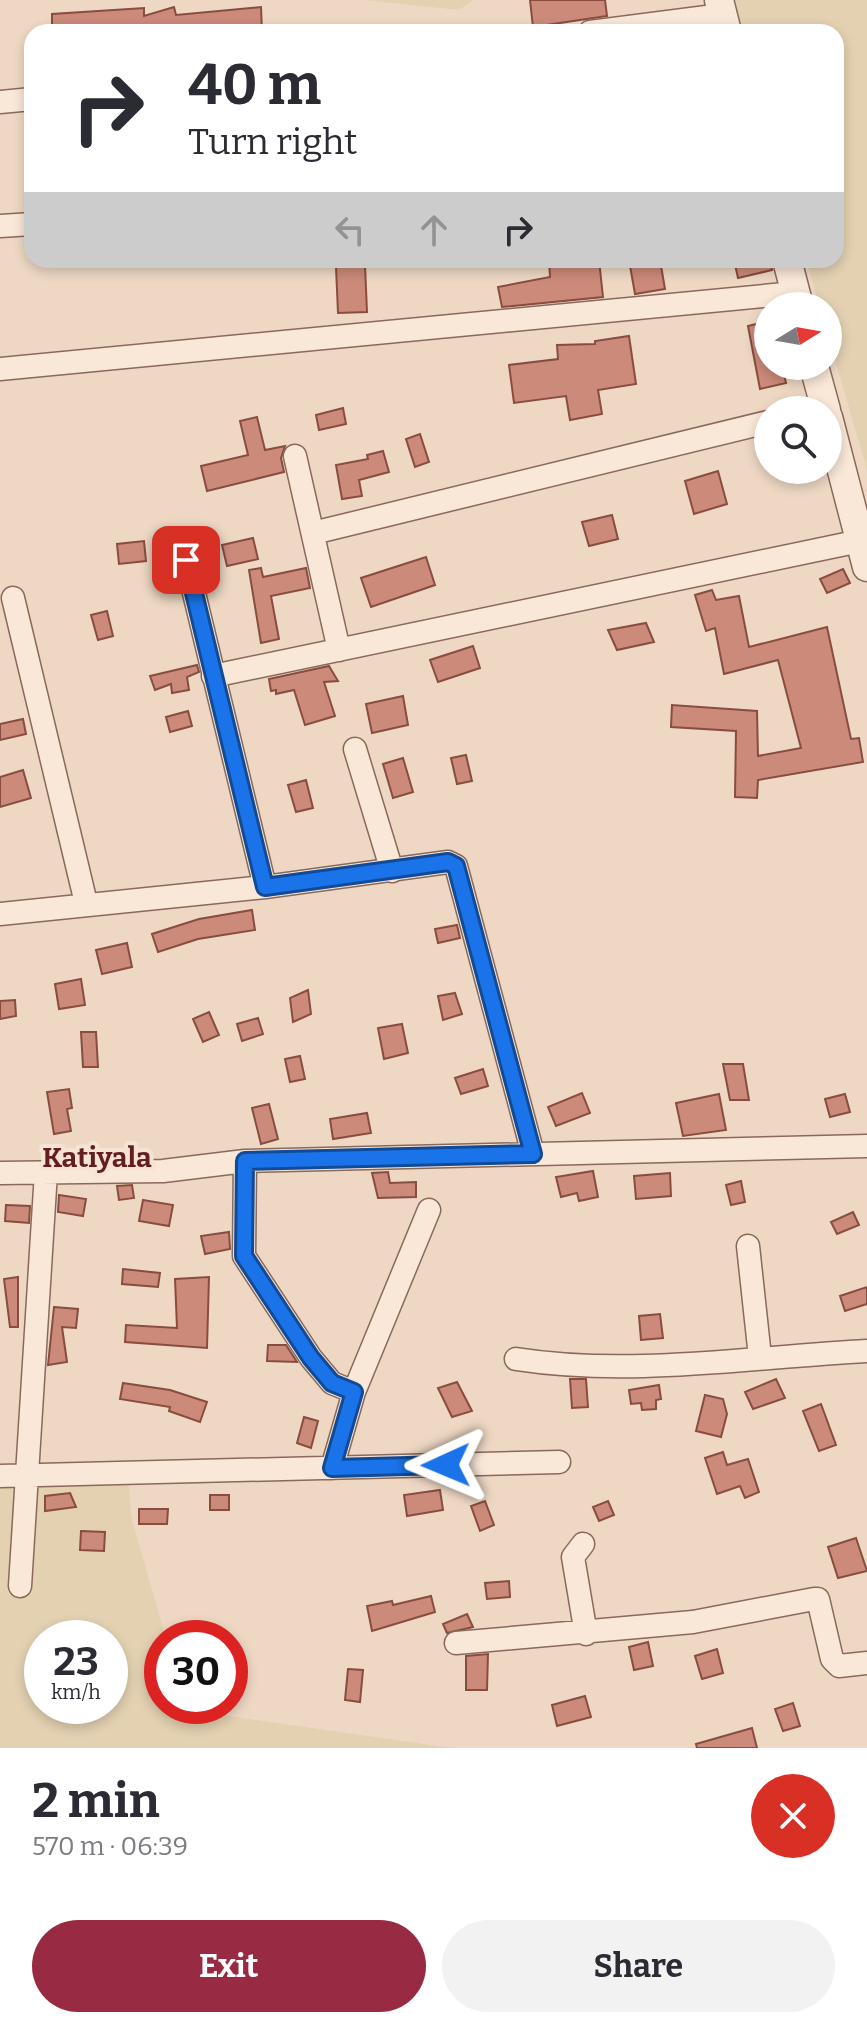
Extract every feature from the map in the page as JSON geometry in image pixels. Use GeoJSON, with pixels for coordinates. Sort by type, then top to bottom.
{"type":"FeatureCollection","features":[{"type":"Feature","properties":{"kind":"street"},"geometry":{"type":"LineString","coordinates":[[656,24],[723,16]]}},
{"type":"Feature","properties":{"kind":"street"},"geometry":{"type":"LineString","coordinates":[[0,102],[24,100]]}},
{"type":"Feature","properties":{"kind":"street"},"geometry":{"type":"LineString","coordinates":[[0,226],[24,224]]}},
{"type":"Feature","properties":{"kind":"street"},"geometry":{"type":"LineString","coordinates":[[789,268],[795,292]]}},
{"type":"Feature","properties":{"kind":"street"},"geometry":{"type":"LineString","coordinates":[[0,369],[754,304]]}},
{"type":"Feature","properties":{"kind":"street"},"geometry":{"type":"LineString","coordinates":[[313,533],[754,425]]}},
{"type":"Feature","properties":{"kind":"street"},"geometry":{"type":"LineString","coordinates":[[295,456],[339,650]]}},
{"type":"Feature","properties":{"kind":"street"},"geometry":{"type":"LineString","coordinates":[[213,676],[864,554],[842,475]]}},
{"type":"Feature","properties":{"kind":"street"},"geometry":{"type":"LineString","coordinates":[[186,560],[265,887]]}},
{"type":"Feature","properties":{"kind":"street"},"geometry":{"type":"LineString","coordinates":[[13,598],[86,903]]}},
{"type":"Feature","properties":{"kind":"street"},"geometry":{"type":"LineString","coordinates":[[355,749],[392,871]]}},
{"type":"Feature","properties":{"kind":"street"},"geometry":{"type":"LineString","coordinates":[[0,914],[265,887],[448,862],[456,866],[533,1154]]}},
{"type":"Feature","properties":{"kind":"street"},"geometry":{"type":"LineString","coordinates":[[0,1173],[163,1171],[245,1161],[867,1146]]}},
{"type":"Feature","properties":{"kind":"street"},"geometry":{"type":"LineString","coordinates":[[245,1161],[244,1256],[311,1358],[332,1383],[354,1392]]}},
{"type":"Feature","properties":{"kind":"street"},"geometry":{"type":"LineString","coordinates":[[20,1586],[46,1172]]}},
{"type":"Feature","properties":{"kind":"street"},"geometry":{"type":"LineString","coordinates":[[332,1468],[354,1392],[429,1210]]}},
{"type":"Feature","properties":{"kind":"street"},"geometry":{"type":"LineString","coordinates":[[748,1246],[760,1357]]}},
{"type":"Feature","properties":{"kind":"street"},"geometry":{"type":"LineString","coordinates":[[516,1359],[569,1367],[660,1367],[867,1351]]}},
{"type":"Feature","properties":{"kind":"street"},"geometry":{"type":"LineString","coordinates":[[0,1476],[559,1462]]}},
{"type":"Feature","properties":{"kind":"street"},"geometry":{"type":"LineString","coordinates":[[583,1544],[573,1557],[586,1634]]}},
{"type":"Feature","properties":{"kind":"street"},"geometry":{"type":"LineString","coordinates":[[456,1643],[586,1634],[693,1622],[818,1599],[832,1659],[839,1666],[867,1663]]}},
{"type":"Feature","properties":{"kind":"shaded area"},"geometry":{"type":"Polygon","coordinates":[[[363,0],[473,0],[459,10],[363,0]]]}},
{"type":"Feature","properties":{"kind":"shaded area"},"geometry":{"type":"Polygon","coordinates":[[[733,0],[867,0],[867,470],[841,380],[842,292],[815,292],[808,268],[844,268],[844,24],[738,24],[733,0]]]}},
{"type":"Feature","properties":{"kind":"shaded area"},"geometry":{"type":"Polygon","coordinates":[[[129,1479],[131,1516],[161,1620],[144,1620],[144,1724],[248,1724],[248,1719],[452,1748],[0,1748],[0,1485],[129,1479]]]}},
{"type":"Feature","properties":{"kind":"building"},"geometry":{"type":"Polygon","coordinates":[[[530,0],[605,0],[607,16],[533,24],[530,0]]]}},
{"type":"Feature","properties":{"kind":"building"},"geometry":{"type":"Polygon","coordinates":[[[174,7],[176,15],[261,7],[262,24],[52,24],[52,14],[144,8],[144,16],[174,7]]]}},
{"type":"Feature","properties":{"kind":"building"},"geometry":{"type":"Polygon","coordinates":[[[336,268],[365,268],[367,312],[338,313],[336,268]]]}},
{"type":"Feature","properties":{"kind":"building"},"geometry":{"type":"Polygon","coordinates":[[[549,268],[600,268],[603,297],[502,307],[498,287],[550,277],[549,268]]]}},
{"type":"Feature","properties":{"kind":"building"},"geometry":{"type":"Polygon","coordinates":[[[630,268],[661,268],[665,289],[635,294],[630,268]]]}},
{"type":"Feature","properties":{"kind":"building"},"geometry":{"type":"Polygon","coordinates":[[[736,268],[772,268],[772,270],[738,278],[736,268]]]}},
{"type":"Feature","properties":{"kind":"building"},"geometry":{"type":"Polygon","coordinates":[[[754,324],[754,358],[748,326],[754,324]]]}},
{"type":"Feature","properties":{"kind":"building"},"geometry":{"type":"Polygon","coordinates":[[[629,336],[636,384],[598,390],[602,414],[570,420],[566,396],[514,403],[509,365],[558,359],[557,345],[595,344],[595,341],[629,336]]]}},
{"type":"Feature","properties":{"kind":"building"},"geometry":{"type":"Polygon","coordinates":[[[758,380],[785,380],[786,383],[760,389],[758,380]]]}},
{"type":"Feature","properties":{"kind":"building"},"geometry":{"type":"Polygon","coordinates":[[[343,408],[346,424],[319,430],[316,415],[343,408]]]}},
{"type":"Feature","properties":{"kind":"building"},"geometry":{"type":"Polygon","coordinates":[[[257,417],[265,450],[285,446],[281,458],[284,472],[207,491],[201,466],[248,455],[240,421],[257,417]]]}},
{"type":"Feature","properties":{"kind":"building"},"geometry":{"type":"Polygon","coordinates":[[[420,434],[429,462],[415,467],[406,439],[420,434]]]}},
{"type":"Feature","properties":{"kind":"building"},"geometry":{"type":"Polygon","coordinates":[[[383,451],[389,472],[359,480],[362,496],[342,499],[336,465],[368,459],[367,455],[383,451]]]}},
{"type":"Feature","properties":{"kind":"building"},"geometry":{"type":"Polygon","coordinates":[[[718,471],[727,504],[694,514],[685,481],[718,471]]]}},
{"type":"Feature","properties":{"kind":"building"},"geometry":{"type":"Polygon","coordinates":[[[612,515],[618,539],[589,546],[582,522],[612,515]]]}},
{"type":"Feature","properties":{"kind":"building"},"geometry":{"type":"Polygon","coordinates":[[[253,538],[258,559],[227,566],[222,545],[253,538]]]}},
{"type":"Feature","properties":{"kind":"building"},"geometry":{"type":"Polygon","coordinates":[[[144,541],[146,561],[119,564],[117,544],[144,541]]]}},
{"type":"Feature","properties":{"kind":"building"},"geometry":{"type":"Polygon","coordinates":[[[426,557],[435,585],[371,607],[361,578],[426,557]]]}},
{"type":"Feature","properties":{"kind":"building"},"geometry":{"type":"Polygon","coordinates":[[[261,568],[263,577],[306,568],[310,588],[271,596],[279,639],[261,643],[249,570],[261,568]]]}},
{"type":"Feature","properties":{"kind":"building"},"geometry":{"type":"Polygon","coordinates":[[[843,569],[850,583],[827,593],[820,579],[843,569]]]}},
{"type":"Feature","properties":{"kind":"building"},"geometry":{"type":"Polygon","coordinates":[[[712,590],[716,600],[739,596],[749,647],[827,627],[851,739],[859,738],[863,762],[758,780],[757,798],[735,797],[736,731],[671,727],[672,705],[757,711],[758,756],[801,748],[778,660],[724,674],[715,628],[706,631],[695,595],[712,590]]]}},
{"type":"Feature","properties":{"kind":"building"},"geometry":{"type":"Polygon","coordinates":[[[107,611],[113,636],[98,640],[91,615],[107,611]]]}},
{"type":"Feature","properties":{"kind":"building"},"geometry":{"type":"Polygon","coordinates":[[[646,623],[654,642],[617,650],[608,630],[646,623]]]}},
{"type":"Feature","properties":{"kind":"building"},"geometry":{"type":"Polygon","coordinates":[[[473,646],[480,668],[438,682],[430,660],[473,646]]]}},
{"type":"Feature","properties":{"kind":"building"},"geometry":{"type":"Polygon","coordinates":[[[197,665],[199,672],[187,677],[189,690],[172,693],[171,684],[155,690],[150,676],[197,665]]]}},
{"type":"Feature","properties":{"kind":"building"},"geometry":{"type":"Polygon","coordinates":[[[329,666],[338,681],[324,682],[335,716],[305,725],[294,690],[276,694],[276,690],[271,691],[269,679],[329,666]]]}},
{"type":"Feature","properties":{"kind":"building"},"geometry":{"type":"Polygon","coordinates":[[[403,696],[408,725],[372,733],[366,704],[403,696]]]}},
{"type":"Feature","properties":{"kind":"building"},"geometry":{"type":"Polygon","coordinates":[[[188,711],[192,726],[170,732],[166,717],[188,711]]]}},
{"type":"Feature","properties":{"kind":"building"},"geometry":{"type":"Polygon","coordinates":[[[23,719],[26,734],[0,740],[0,724],[23,719]]]}},
{"type":"Feature","properties":{"kind":"building"},"geometry":{"type":"Polygon","coordinates":[[[466,755],[472,781],[457,784],[451,758],[466,755]]]}},
{"type":"Feature","properties":{"kind":"building"},"geometry":{"type":"Polygon","coordinates":[[[403,758],[413,792],[393,798],[383,764],[403,758]]]}},
{"type":"Feature","properties":{"kind":"building"},"geometry":{"type":"Polygon","coordinates":[[[23,770],[31,798],[0,807],[0,777],[23,770]]]}},
{"type":"Feature","properties":{"kind":"building"},"geometry":{"type":"Polygon","coordinates":[[[306,780],[313,808],[296,812],[288,785],[306,780]]]}},
{"type":"Feature","properties":{"kind":"building"},"geometry":{"type":"Polygon","coordinates":[[[252,910],[255,930],[198,939],[158,952],[152,934],[199,919],[252,910]]]}},
{"type":"Feature","properties":{"kind":"building"},"geometry":{"type":"Polygon","coordinates":[[[457,925],[460,938],[438,943],[435,929],[457,925]]]}},
{"type":"Feature","properties":{"kind":"building"},"geometry":{"type":"Polygon","coordinates":[[[127,943],[132,967],[102,974],[96,950],[127,943]]]}},
{"type":"Feature","properties":{"kind":"building"},"geometry":{"type":"Polygon","coordinates":[[[81,979],[85,1005],[59,1009],[55,984],[81,979]]]}},
{"type":"Feature","properties":{"kind":"building"},"geometry":{"type":"Polygon","coordinates":[[[308,990],[311,1014],[293,1022],[290,998],[308,990]]]}},
{"type":"Feature","properties":{"kind":"building"},"geometry":{"type":"Polygon","coordinates":[[[455,993],[462,1014],[443,1020],[438,996],[455,993]]]}},
{"type":"Feature","properties":{"kind":"building"},"geometry":{"type":"Polygon","coordinates":[[[15,1000],[16,1016],[0,1019],[0,1001],[15,1000]]]}},
{"type":"Feature","properties":{"kind":"building"},"geometry":{"type":"Polygon","coordinates":[[[209,1012],[219,1035],[203,1042],[193,1019],[209,1012]]]}},
{"type":"Feature","properties":{"kind":"building"},"geometry":{"type":"Polygon","coordinates":[[[258,1018],[263,1034],[242,1041],[237,1024],[258,1018]]]}},
{"type":"Feature","properties":{"kind":"building"},"geometry":{"type":"Polygon","coordinates":[[[402,1024],[408,1053],[384,1059],[378,1028],[402,1024]]]}},
{"type":"Feature","properties":{"kind":"building"},"geometry":{"type":"Polygon","coordinates":[[[81,1032],[96,1032],[98,1067],[83,1067],[81,1032]]]}},
{"type":"Feature","properties":{"kind":"building"},"geometry":{"type":"Polygon","coordinates":[[[300,1056],[305,1079],[290,1082],[285,1059],[300,1056]]]}},
{"type":"Feature","properties":{"kind":"building"},"geometry":{"type":"Polygon","coordinates":[[[723,1064],[743,1064],[749,1100],[730,1100],[723,1064]]]}},
{"type":"Feature","properties":{"kind":"building"},"geometry":{"type":"Polygon","coordinates":[[[483,1069],[488,1086],[461,1094],[455,1078],[483,1069]]]}},
{"type":"Feature","properties":{"kind":"building"},"geometry":{"type":"Polygon","coordinates":[[[69,1089],[72,1108],[67,1109],[71,1131],[54,1134],[47,1092],[69,1089]]]}},
{"type":"Feature","properties":{"kind":"building"},"geometry":{"type":"Polygon","coordinates":[[[582,1093],[590,1113],[556,1126],[548,1107],[582,1093]]]}},
{"type":"Feature","properties":{"kind":"building"},"geometry":{"type":"Polygon","coordinates":[[[719,1094],[726,1130],[683,1136],[676,1103],[719,1094]]]}},
{"type":"Feature","properties":{"kind":"building"},"geometry":{"type":"Polygon","coordinates":[[[845,1094],[850,1112],[830,1117],[825,1099],[845,1094]]]}},
{"type":"Feature","properties":{"kind":"building"},"geometry":{"type":"Polygon","coordinates":[[[269,1104],[278,1139],[261,1144],[252,1108],[269,1104]]]}},
{"type":"Feature","properties":{"kind":"building"},"geometry":{"type":"Polygon","coordinates":[[[367,1113],[371,1133],[333,1139],[330,1119],[367,1113]]]}},
{"type":"Feature","properties":{"kind":"building"},"geometry":{"type":"Polygon","coordinates":[[[593,1171],[598,1197],[579,1201],[577,1193],[561,1197],[556,1177],[593,1171]]]}},
{"type":"Feature","properties":{"kind":"building"},"geometry":{"type":"Polygon","coordinates":[[[388,1172],[390,1183],[416,1182],[416,1197],[378,1198],[372,1173],[388,1172]]]}},
{"type":"Feature","properties":{"kind":"building"},"geometry":{"type":"Polygon","coordinates":[[[670,1173],[671,1196],[636,1199],[634,1176],[670,1173]]]}},
{"type":"Feature","properties":{"kind":"building"},"geometry":{"type":"Polygon","coordinates":[[[741,1181],[745,1202],[731,1205],[726,1185],[741,1181]]]}},
{"type":"Feature","properties":{"kind":"building"},"geometry":{"type":"Polygon","coordinates":[[[132,1185],[134,1198],[119,1200],[117,1186],[132,1185]]]}},
{"type":"Feature","properties":{"kind":"building"},"geometry":{"type":"Polygon","coordinates":[[[59,1195],[86,1199],[83,1216],[58,1212],[59,1195]]]}},
{"type":"Feature","properties":{"kind":"building"},"geometry":{"type":"Polygon","coordinates":[[[143,1200],[173,1205],[169,1226],[139,1221],[143,1200]]]}},
{"type":"Feature","properties":{"kind":"building"},"geometry":{"type":"Polygon","coordinates":[[[6,1205],[30,1206],[29,1223],[5,1221],[6,1205]]]}},
{"type":"Feature","properties":{"kind":"building"},"geometry":{"type":"Polygon","coordinates":[[[853,1212],[859,1225],[837,1234],[831,1222],[853,1212]]]}},
{"type":"Feature","properties":{"kind":"building"},"geometry":{"type":"Polygon","coordinates":[[[229,1232],[230,1249],[205,1254],[201,1236],[229,1232]]]}},
{"type":"Feature","properties":{"kind":"building"},"geometry":{"type":"Polygon","coordinates":[[[123,1269],[160,1273],[158,1287],[122,1284],[123,1269]]]}},
{"type":"Feature","properties":{"kind":"building"},"geometry":{"type":"Polygon","coordinates":[[[18,1277],[18,1327],[10,1327],[4,1279],[18,1277]]]}},
{"type":"Feature","properties":{"kind":"building"},"geometry":{"type":"Polygon","coordinates":[[[209,1277],[207,1348],[125,1342],[126,1325],[177,1328],[175,1279],[209,1277]]]}},
{"type":"Feature","properties":{"kind":"building"},"geometry":{"type":"Polygon","coordinates":[[[867,1287],[867,1304],[845,1311],[840,1296],[867,1287]]]}},
{"type":"Feature","properties":{"kind":"building"},"geometry":{"type":"Polygon","coordinates":[[[54,1307],[78,1309],[76,1328],[62,1327],[67,1362],[48,1365],[54,1307]]]}},
{"type":"Feature","properties":{"kind":"building"},"geometry":{"type":"Polygon","coordinates":[[[660,1314],[663,1338],[641,1340],[639,1316],[660,1314]]]}},
{"type":"Feature","properties":{"kind":"building"},"geometry":{"type":"Polygon","coordinates":[[[268,1345],[286,1345],[297,1362],[267,1361],[268,1345]]]}},
{"type":"Feature","properties":{"kind":"building"},"geometry":{"type":"Polygon","coordinates":[[[570,1379],[586,1379],[588,1407],[572,1408],[570,1379]]]}},
{"type":"Feature","properties":{"kind":"building"},"geometry":{"type":"Polygon","coordinates":[[[776,1379],[785,1398],[753,1409],[745,1392],[776,1379]]]}},
{"type":"Feature","properties":{"kind":"building"},"geometry":{"type":"Polygon","coordinates":[[[457,1382],[472,1411],[452,1417],[438,1388],[457,1382]]]}},
{"type":"Feature","properties":{"kind":"building"},"geometry":{"type":"Polygon","coordinates":[[[123,1383],[170,1390],[207,1402],[200,1422],[169,1411],[170,1407],[120,1399],[123,1383]]]}},
{"type":"Feature","properties":{"kind":"building"},"geometry":{"type":"Polygon","coordinates":[[[659,1385],[661,1399],[656,1400],[656,1409],[642,1410],[641,1403],[631,1404],[629,1390],[659,1385]]]}},
{"type":"Feature","properties":{"kind":"building"},"geometry":{"type":"Polygon","coordinates":[[[705,1395],[723,1399],[727,1414],[721,1437],[696,1431],[705,1395]]]}},
{"type":"Feature","properties":{"kind":"building"},"geometry":{"type":"Polygon","coordinates":[[[821,1404],[836,1445],[819,1451],[803,1411],[821,1404]]]}},
{"type":"Feature","properties":{"kind":"building"},"geometry":{"type":"Polygon","coordinates":[[[304,1417],[318,1421],[311,1448],[297,1443],[304,1417]]]}},
{"type":"Feature","properties":{"kind":"building"},"geometry":{"type":"Polygon","coordinates":[[[723,1452],[727,1465],[748,1459],[759,1492],[745,1498],[740,1486],[717,1494],[705,1458],[723,1452]]]}},
{"type":"Feature","properties":{"kind":"building"},"geometry":{"type":"Polygon","coordinates":[[[440,1490],[443,1510],[407,1516],[404,1495],[440,1490]]]}},
{"type":"Feature","properties":{"kind":"building"},"geometry":{"type":"Polygon","coordinates":[[[70,1493],[76,1507],[45,1511],[45,1496],[70,1493]]]}},
{"type":"Feature","properties":{"kind":"building"},"geometry":{"type":"Polygon","coordinates":[[[210,1495],[229,1495],[229,1510],[210,1510],[210,1495]]]}},
{"type":"Feature","properties":{"kind":"building"},"geometry":{"type":"Polygon","coordinates":[[[485,1501],[494,1525],[480,1531],[471,1506],[485,1501]]]}},
{"type":"Feature","properties":{"kind":"building"},"geometry":{"type":"Polygon","coordinates":[[[608,1501],[614,1515],[599,1521],[593,1507],[608,1501]]]}},
{"type":"Feature","properties":{"kind":"building"},"geometry":{"type":"Polygon","coordinates":[[[139,1509],[168,1509],[167,1524],[139,1524],[139,1509]]]}},
{"type":"Feature","properties":{"kind":"building"},"geometry":{"type":"Polygon","coordinates":[[[81,1531],[105,1532],[104,1551],[80,1550],[81,1531]]]}},
{"type":"Feature","properties":{"kind":"building"},"geometry":{"type":"Polygon","coordinates":[[[856,1538],[867,1571],[838,1578],[828,1547],[856,1538]]]}},
{"type":"Feature","properties":{"kind":"building"},"geometry":{"type":"Polygon","coordinates":[[[509,1581],[510,1597],[487,1599],[485,1583],[509,1581]]]}},
{"type":"Feature","properties":{"kind":"building"},"geometry":{"type":"Polygon","coordinates":[[[431,1596],[435,1612],[372,1631],[367,1606],[392,1601],[393,1605],[431,1596]]]}},
{"type":"Feature","properties":{"kind":"building"},"geometry":{"type":"Polygon","coordinates":[[[467,1614],[473,1627],[447,1633],[443,1624],[467,1614]]]}},
{"type":"Feature","properties":{"kind":"building"},"geometry":{"type":"Polygon","coordinates":[[[648,1642],[653,1666],[634,1670],[629,1647],[648,1642]]]}},
{"type":"Feature","properties":{"kind":"building"},"geometry":{"type":"Polygon","coordinates":[[[717,1649],[723,1673],[702,1679],[695,1656],[717,1649]]]}},
{"type":"Feature","properties":{"kind":"building"},"geometry":{"type":"Polygon","coordinates":[[[488,1654],[487,1690],[466,1690],[466,1656],[488,1654]]]}},
{"type":"Feature","properties":{"kind":"building"},"geometry":{"type":"Polygon","coordinates":[[[348,1669],[363,1670],[360,1702],[345,1700],[348,1669]]]}},
{"type":"Feature","properties":{"kind":"building"},"geometry":{"type":"Polygon","coordinates":[[[585,1696],[591,1717],[557,1726],[552,1705],[585,1696]]]}},
{"type":"Feature","properties":{"kind":"building"},"geometry":{"type":"Polygon","coordinates":[[[793,1703],[800,1726],[783,1731],[775,1709],[793,1703]]]}},
{"type":"Feature","properties":{"kind":"building"},"geometry":{"type":"Polygon","coordinates":[[[752,1728],[757,1748],[697,1748],[696,1744],[752,1728]]]}},
{"type":"Feature","properties":{"kind":"district","name":"Katiyala"},"geometry":{"type":"Point","coordinates":[97,1157]}},
{"type":"Feature","properties":{"kind":"route"},"geometry":{"type":"LineString","coordinates":[[186,560],[265,887],[448,862],[456,866],[533,1154],[245,1161],[244,1256],[311,1358],[332,1383],[354,1392],[332,1468],[446,1465]]}}]}
